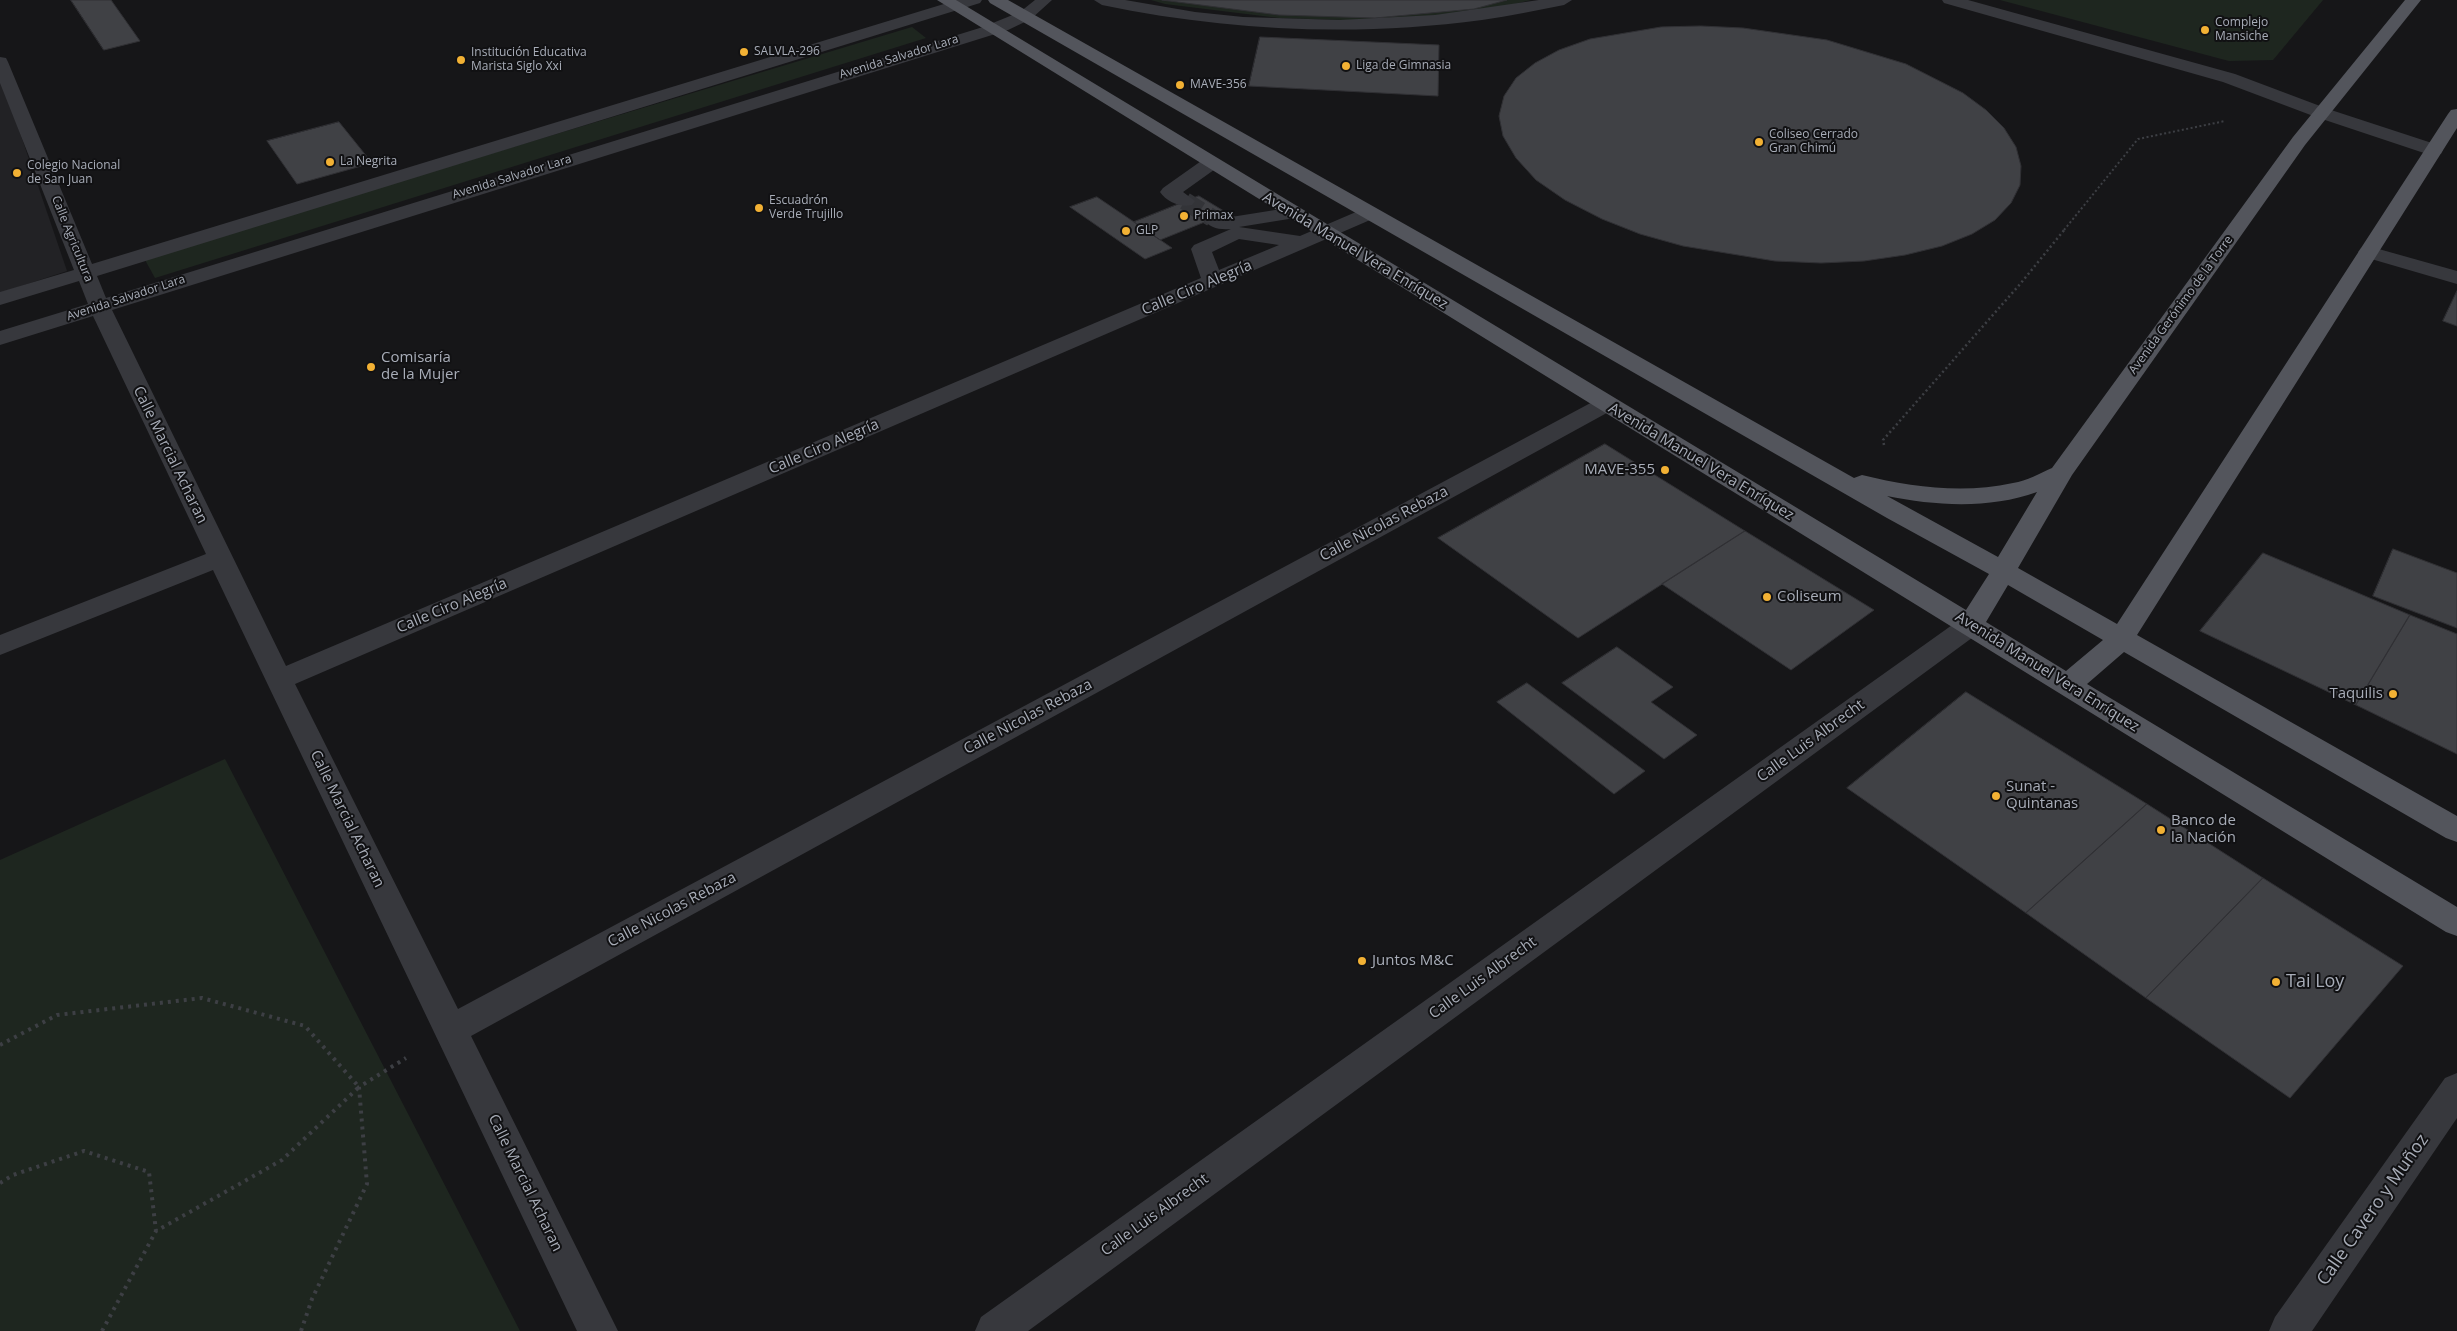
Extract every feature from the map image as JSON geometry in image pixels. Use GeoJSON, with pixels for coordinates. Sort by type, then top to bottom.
{"type":"FeatureCollection","features":[{"type":"Feature","properties":{"kind":"main road"},"geometry":{"type":"LineString","coordinates":[[996,0],[1837,476],[2457,830]]}},
{"type":"Feature","properties":{"kind":"main road","name":"Avenida Gerónimo de la Torre"},"geometry":{"type":"LineString","coordinates":[[1972,625],[2061,473],[2299,141],[2413,0]]}},
{"type":"Feature","properties":{"kind":"main road","name":"Avenida Manuel Vera Enríquez"},"geometry":{"type":"LineString","coordinates":[[950,3],[1972,625],[2457,923]]}},
{"type":"Feature","properties":{"kind":"main road"},"geometry":{"type":"LineString","coordinates":[[1106,99],[1143,84]]}},
{"type":"Feature","properties":{"kind":"main road"},"geometry":{"type":"LineString","coordinates":[[2068,685],[2121,638],[2457,114]]}},
{"type":"Feature","properties":{"kind":"main road"},"geometry":{"type":"LineString","coordinates":[[1211,162],[1251,145]]}},
{"type":"Feature","properties":{"kind":"main road"},"geometry":{"type":"LineString","coordinates":[[1837,476],[1890,490],[1956,497],[2015,491],[2061,473]]}},
{"type":"Feature","properties":{"kind":"street"},"geometry":{"type":"LineString","coordinates":[[0,299],[950,3],[974,0]]}},
{"type":"Feature","properties":{"kind":"street"},"geometry":{"type":"LineString","coordinates":[[1024,17],[1038,8],[1044,0]]}},
{"type":"Feature","properties":{"kind":"street"},"geometry":{"type":"LineString","coordinates":[[1102,0],[1180,14],[1360,24],[1482,15],[1564,0]]}},
{"type":"Feature","properties":{"kind":"street"},"geometry":{"type":"LineString","coordinates":[[1950,0],[2229,78],[2322,113],[2434,150]]}},
{"type":"Feature","properties":{"kind":"street","name":"Avenida Salvador Lara"},"geometry":{"type":"LineString","coordinates":[[0,338],[1024,17]]}},
{"type":"Feature","properties":{"kind":"street","name":"Calle Agricultura"},"geometry":{"type":"LineString","coordinates":[[0,62],[99,306]]}},
{"type":"Feature","properties":{"kind":"street"},"geometry":{"type":"LineString","coordinates":[[1185,201],[1170,192],[1211,162]]}},
{"type":"Feature","properties":{"kind":"street"},"geometry":{"type":"LineString","coordinates":[[1212,281],[1201,249],[1224,225],[1294,213]]}},
{"type":"Feature","properties":{"kind":"street","name":"Calle Ciro Alegría"},"geometry":{"type":"LineString","coordinates":[[279,680],[1370,213]]}},
{"type":"Feature","properties":{"kind":"street"},"geometry":{"type":"LineString","coordinates":[[1224,225],[1304,242]]}},
{"type":"Feature","properties":{"kind":"street"},"geometry":{"type":"LineString","coordinates":[[2368,252],[2457,278]]}},
{"type":"Feature","properties":{"kind":"street","name":"Calle Marcial Acharan"},"geometry":{"type":"LineString","coordinates":[[99,306],[279,680],[598,1331]]}},
{"type":"Feature","properties":{"kind":"street","name":"Calle Nicolas Rebaza"},"geometry":{"type":"LineString","coordinates":[[451,1030],[1606,404]]}},
{"type":"Feature","properties":{"kind":"street"},"geometry":{"type":"LineString","coordinates":[[0,646],[220,558]]}},
{"type":"Feature","properties":{"kind":"street","name":"Calle Luis Albrecht"},"geometry":{"type":"LineString","coordinates":[[995,1331],[1972,625]]}},
{"type":"Feature","properties":{"kind":"street","name":"Calle Cavero y Muñoz"},"geometry":{"type":"LineString","coordinates":[[2289,1331],[2457,1089]]}},
{"type":"Feature","properties":{"kind":"path"},"geometry":{"type":"LineString","coordinates":[[1890,490],[1883,440],[2021,283],[2138,139],[2231,120]]}},
{"type":"Feature","properties":{"kind":"path"},"geometry":{"type":"LineString","coordinates":[[0,1045],[57,1015],[202,998],[305,1026],[359,1087],[367,1184],[312,1299],[301,1331]]}},
{"type":"Feature","properties":{"kind":"path"},"geometry":{"type":"LineString","coordinates":[[102,1331],[156,1231],[282,1160],[359,1087],[451,1030]]}},
{"type":"Feature","properties":{"kind":"path"},"geometry":{"type":"LineString","coordinates":[[0,1183],[13,1175],[84,1151],[149,1172],[156,1231]]}},
{"type":"Feature","properties":{"kind":"shaded area"},"geometry":{"type":"Polygon","coordinates":[[[1151,0],[1531,0],[1482,12],[1376,21],[1279,18],[1165,4],[1151,0]]]}},
{"type":"Feature","properties":{"kind":"shaded area","name":"Complejo Mansiche"},"geometry":{"type":"Polygon","coordinates":[[[2000,0],[2323,0],[2273,60],[2229,61],[2000,0]]]}},
{"type":"Feature","properties":{"kind":"shaded area"},"geometry":{"type":"Polygon","coordinates":[[[912,27],[926,38],[155,278],[144,258],[912,27]]]}},
{"type":"Feature","properties":{"kind":"shaded area","name":"Colegio Nacional de San Juan"},"geometry":{"type":"Polygon","coordinates":[[[0,74],[67,271],[0,293],[0,74]]]}},
{"type":"Feature","properties":{"kind":"shaded area"},"geometry":{"type":"Polygon","coordinates":[[[225,759],[520,1331],[0,1331],[0,860],[225,759]]]}},
{"type":"Feature","properties":{"kind":"building"},"geometry":{"type":"Polygon","coordinates":[[[71,0],[111,0],[140,41],[104,50],[71,0]]]}},
{"type":"Feature","properties":{"kind":"building"},"geometry":{"type":"Polygon","coordinates":[[[1162,0],[1507,0],[1474,9],[1375,18],[1279,15],[1162,0]]]}},
{"type":"Feature","properties":{"kind":"building","name":"Coliseo Cerrado Gran Chimú"},"geometry":{"type":"Polygon","coordinates":[[[1661,27],[1743,28],[1827,40],[1906,64],[1963,93],[1986,110],[2004,128],[2016,147],[2021,166],[2020,185],[2011,203],[1995,220],[1972,234],[1942,246],[1905,255],[1864,261],[1821,263],[1775,261],[1683,246],[1640,234],[1602,219],[1565,200],[1536,180],[1516,158],[1503,136],[1499,116],[1504,96],[1516,78],[1535,63],[1559,50],[1590,39],[1661,27]]]}},
{"type":"Feature","properties":{"kind":"building","name":"Liga de Gimnasia"},"geometry":{"type":"Polygon","coordinates":[[[1260,37],[1439,45],[1438,96],[1249,86],[1260,37]]]}},
{"type":"Feature","properties":{"kind":"building"},"geometry":{"type":"Polygon","coordinates":[[[339,122],[372,163],[297,184],[267,141],[339,122]]]}},
{"type":"Feature","properties":{"kind":"building","name":"Primax"},"geometry":{"type":"Polygon","coordinates":[[[1199,196],[1227,213],[1160,240],[1134,222],[1199,196]]]}},
{"type":"Feature","properties":{"kind":"building","name":"GLP"},"geometry":{"type":"Polygon","coordinates":[[[1097,197],[1172,248],[1145,259],[1070,207],[1097,197]]]}},
{"type":"Feature","properties":{"kind":"building"},"geometry":{"type":"Polygon","coordinates":[[[2457,291],[2457,326],[2443,321],[2457,291]]]}},
{"type":"Feature","properties":{"kind":"building"},"geometry":{"type":"Polygon","coordinates":[[[1605,444],[1745,531],[1578,638],[1438,538],[1605,444]]]}},
{"type":"Feature","properties":{"kind":"building","name":"Coliseum"},"geometry":{"type":"Polygon","coordinates":[[[1745,531],[1874,610],[1791,670],[1662,584],[1745,531]]]}},
{"type":"Feature","properties":{"kind":"building"},"geometry":{"type":"Polygon","coordinates":[[[2393,549],[2457,573],[2457,628],[2373,596],[2393,549]]]}},
{"type":"Feature","properties":{"kind":"building"},"geometry":{"type":"Polygon","coordinates":[[[2263,553],[2410,615],[2356,705],[2200,631],[2263,553]]]}},
{"type":"Feature","properties":{"kind":"building"},"geometry":{"type":"Polygon","coordinates":[[[2410,615],[2457,634],[2457,754],[2356,705],[2410,615]]]}},
{"type":"Feature","properties":{"kind":"building"},"geometry":{"type":"Polygon","coordinates":[[[1617,647],[1673,687],[1651,702],[1697,735],[1664,759],[1562,683],[1617,647]]]}},
{"type":"Feature","properties":{"kind":"building"},"geometry":{"type":"Polygon","coordinates":[[[1527,683],[1645,771],[1614,794],[1497,702],[1527,683]]]}},
{"type":"Feature","properties":{"kind":"building","name":"Sunat - Quintanas"},"geometry":{"type":"Polygon","coordinates":[[[1966,692],[2147,804],[2026,913],[1847,788],[1966,692]]]}},
{"type":"Feature","properties":{"kind":"building"},"geometry":{"type":"Polygon","coordinates":[[[2147,804],[2263,878],[2146,998],[2026,913],[2147,804]]]}},
{"type":"Feature","properties":{"kind":"building","name":"Tai Loy"},"geometry":{"type":"Polygon","coordinates":[[[2263,878],[2403,966],[2290,1098],[2146,998],[2263,878]]]}},
{"type":"Feature","properties":{"kind":"tunnel"},"geometry":{"type":"LineString","coordinates":[[1185,201],[1212,218]]}},
{"type":"Feature","properties":{"kind":"place","name":"Complejo Mansiche"},"geometry":{"type":"Point","coordinates":[2205,30]}},
{"type":"Feature","properties":{"kind":"place","name":"SALVLA-296"},"geometry":{"type":"Point","coordinates":[744,52]}},
{"type":"Feature","properties":{"kind":"place","name":"Institución Educativa Marista Siglo Xxi"},"geometry":{"type":"Point","coordinates":[461,60]}},
{"type":"Feature","properties":{"kind":"place","name":"Liga de Gimnasia"},"geometry":{"type":"Point","coordinates":[1346,66]}},
{"type":"Feature","properties":{"kind":"place","name":"MAVE-356"},"geometry":{"type":"Point","coordinates":[1180,85]}},
{"type":"Feature","properties":{"kind":"place","name":"Coliseo Cerrado Gran Chimú"},"geometry":{"type":"Point","coordinates":[1759,142]}},
{"type":"Feature","properties":{"kind":"place","name":"La Negrita"},"geometry":{"type":"Point","coordinates":[330,162]}},
{"type":"Feature","properties":{"kind":"place","name":"Colegio Nacional de San Juan"},"geometry":{"type":"Point","coordinates":[17,173]}},
{"type":"Feature","properties":{"kind":"place","name":"Escuadrón Verde Trujillo"},"geometry":{"type":"Point","coordinates":[759,208]}},
{"type":"Feature","properties":{"kind":"place","name":"Primax"},"geometry":{"type":"Point","coordinates":[1184,216]}},
{"type":"Feature","properties":{"kind":"place","name":"GLP"},"geometry":{"type":"Point","coordinates":[1126,231]}},
{"type":"Feature","properties":{"kind":"place","name":"Comisaría de la Mujer"},"geometry":{"type":"Point","coordinates":[371,367]}},
{"type":"Feature","properties":{"kind":"place","name":"MAVE-355"},"geometry":{"type":"Point","coordinates":[1665,470]}},
{"type":"Feature","properties":{"kind":"place","name":"Coliseum"},"geometry":{"type":"Point","coordinates":[1767,597]}},
{"type":"Feature","properties":{"kind":"place","name":"Taquilis"},"geometry":{"type":"Point","coordinates":[2393,694]}},
{"type":"Feature","properties":{"kind":"place","name":"Sunat - Quintanas"},"geometry":{"type":"Point","coordinates":[1996,796]}},
{"type":"Feature","properties":{"kind":"place","name":"Banco de la Nación"},"geometry":{"type":"Point","coordinates":[2161,830]}},
{"type":"Feature","properties":{"kind":"place","name":"Juntos M&C"},"geometry":{"type":"Point","coordinates":[1362,961]}},
{"type":"Feature","properties":{"kind":"place","name":"Tai Loy"},"geometry":{"type":"Point","coordinates":[2276,982]}}]}
